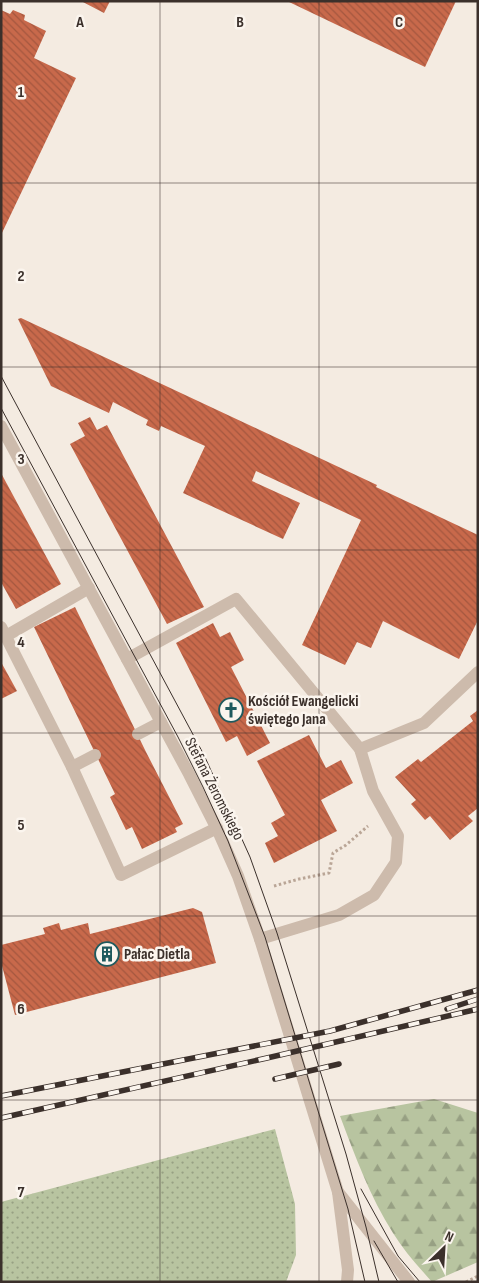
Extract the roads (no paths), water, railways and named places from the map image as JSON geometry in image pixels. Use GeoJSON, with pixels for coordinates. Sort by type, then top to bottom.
{"type":"FeatureCollection","features":[{"type":"Feature","properties":{"kind":"street","name":"Stefana Żeromskiego"},"geometry":{"type":"LineString","coordinates":[[1,426],[217,828],[238,876],[260,939],[338,1192],[348,1270],[347,1282]]}},
{"type":"Feature","properties":{"kind":"street"},"geometry":{"type":"LineString","coordinates":[[89,588],[4,632],[72,767],[121,875],[217,828]]}},
{"type":"Feature","properties":{"kind":"street"},"geometry":{"type":"LineString","coordinates":[[127,659],[236,598],[360,749],[373,791],[398,836],[396,862],[374,895],[339,914],[260,939]]}},
{"type":"Feature","properties":{"kind":"street"},"geometry":{"type":"LineString","coordinates":[[360,749],[424,723],[478,672]]}},
{"type":"Feature","properties":{"kind":"street"},"geometry":{"type":"LineString","coordinates":[[138,734],[161,722]]}},
{"type":"Feature","properties":{"kind":"street"},"geometry":{"type":"LineString","coordinates":[[72,767],[96,755]]}},
{"type":"Feature","properties":{"kind":"street","name":"Stefana Żeromskiego"},"geometry":{"type":"LineString","coordinates":[[338,1192],[410,1282]]}},
{"type":"Feature","properties":{"kind":"tram line"},"geometry":{"type":"LineString","coordinates":[[1,376],[204,755],[250,857],[277,933],[346,1154],[379,1282]]}},
{"type":"Feature","properties":{"kind":"tram line"},"geometry":{"type":"LineString","coordinates":[[1,408],[178,737],[228,841],[265,937],[348,1209],[365,1282]]}},
{"type":"Feature","properties":{"kind":"tram line"},"geometry":{"type":"LineString","coordinates":[[361,1189],[398,1256],[420,1282]]}},
{"type":"Feature","properties":{"kind":"tram line"},"geometry":{"type":"LineString","coordinates":[[374,1241],[398,1282]]}},
{"type":"Feature","properties":{"kind":"railway"},"geometry":{"type":"LineString","coordinates":[[1,1096],[330,1031],[478,990]]}},
{"type":"Feature","properties":{"kind":"railway"},"geometry":{"type":"LineString","coordinates":[[447,1009],[478,999]]}},
{"type":"Feature","properties":{"kind":"railway"},"geometry":{"type":"LineString","coordinates":[[1,1118],[478,1009]]}},
{"type":"Feature","properties":{"kind":"railway"},"geometry":{"type":"LineString","coordinates":[[275,1079],[339,1064]]}},
{"type":"Feature","properties":{"kind":"place","name":"Kościół Ewangelicki świętego Jana"},"geometry":{"type":"Point","coordinates":[231,710]}},
{"type":"Feature","properties":{"kind":"place","name":"Pałac Dietla"},"geometry":{"type":"Point","coordinates":[107,954]}}]}
